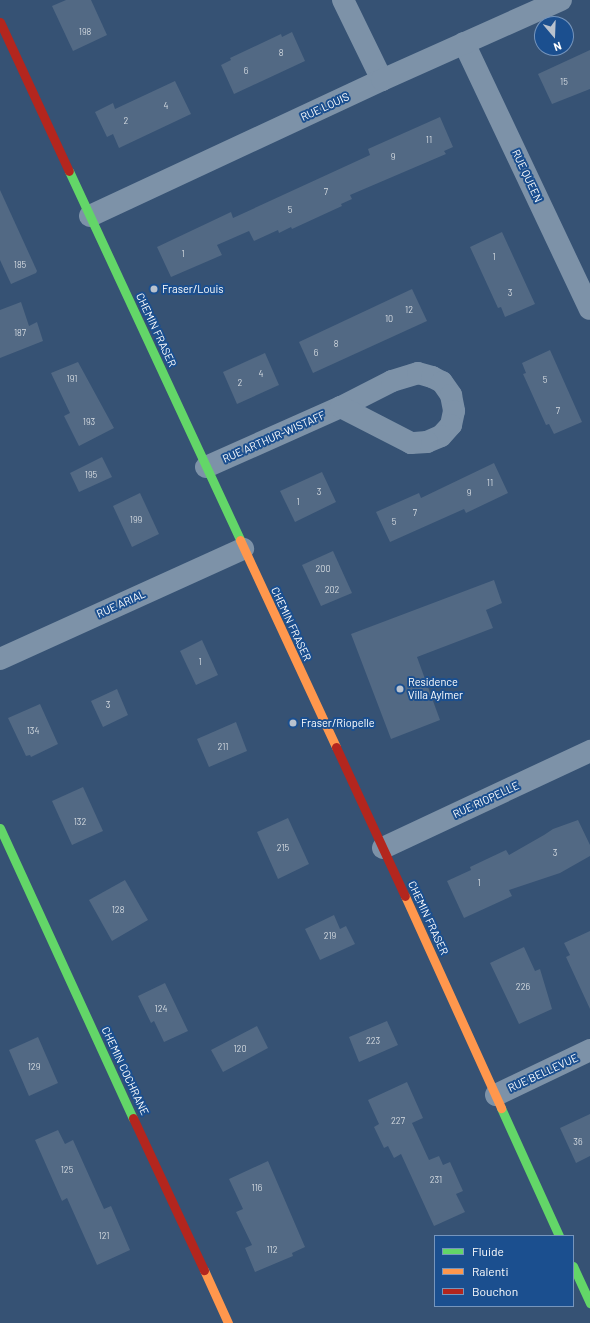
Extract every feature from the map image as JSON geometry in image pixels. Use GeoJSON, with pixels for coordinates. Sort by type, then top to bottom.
{"type":"FeatureCollection","features":[{"type":"Feature","properties":{"kind":"street"},"geometry":{"type":"LineString","coordinates":[[343,0],[382,80]]}},
{"type":"Feature","properties":{"kind":"street","name":"RUE LOUIS"},"geometry":{"type":"LineString","coordinates":[[90,216],[382,80],[561,0]]}},
{"type":"Feature","properties":{"kind":"street","name":"CHEMIN FRASER"},"geometry":{"type":"LineString","coordinates":[[0,22],[243,549],[383,848],[560,1235]]}},
{"type":"Feature","properties":{"kind":"street","name":"RUE QUEEN"},"geometry":{"type":"LineString","coordinates":[[464,43],[590,309]]}},
{"type":"Feature","properties":{"kind":"street","name":"RUE ARTHUR-WISTAFF"},"geometry":{"type":"LineString","coordinates":[[206,467],[341,407],[392,381],[418,373],[442,382],[451,395],[454,411],[450,425],[441,436],[427,442],[411,443],[341,407]]}},
{"type":"Feature","properties":{"kind":"street","name":"RUE ARIAL"},"geometry":{"type":"LineString","coordinates":[[0,659],[243,549]]}},
{"type":"Feature","properties":{"kind":"street","name":"RUE RIOPELLE"},"geometry":{"type":"LineString","coordinates":[[383,848],[590,752]]}},
{"type":"Feature","properties":{"kind":"street","name":"CHEMIN COCHRANE"},"geometry":{"type":"LineString","coordinates":[[0,828],[228,1323]]}},
{"type":"Feature","properties":{"kind":"street","name":"RUE BELLEVUE"},"geometry":{"type":"LineString","coordinates":[[496,1095],[590,1050]]}},
{"type":"Feature","properties":{"kind":"street"},"geometry":{"type":"LineString","coordinates":[[574,1268],[590,1303]]}},
{"type":"Feature","properties":{"kind":"building"},"geometry":{"type":"Polygon","coordinates":[[[66,0],[91,0],[107,35],[73,51],[52,6],[66,0]]]}},
{"type":"Feature","properties":{"kind":"building"},"geometry":{"type":"Polygon","coordinates":[[[292,32],[305,61],[234,94],[221,65],[231,60],[230,58],[281,34],[282,37],[292,32]]]}},
{"type":"Feature","properties":{"kind":"building"},"geometry":{"type":"Polygon","coordinates":[[[590,50],[590,89],[552,104],[538,74],[590,50]]]}},
{"type":"Feature","properties":{"kind":"building"},"geometry":{"type":"Polygon","coordinates":[[[175,81],[191,114],[119,148],[113,134],[107,137],[95,112],[113,103],[115,109],[175,81]]]}},
{"type":"Feature","properties":{"kind":"building"},"geometry":{"type":"Polygon","coordinates":[[[440,117],[453,147],[444,151],[446,154],[350,195],[352,199],[341,204],[342,206],[292,229],[291,227],[279,233],[278,230],[254,241],[249,231],[217,245],[222,255],[171,277],[157,247],[231,212],[233,218],[370,155],[368,149],[440,117]]]}},
{"type":"Feature","properties":{"kind":"building"},"geometry":{"type":"Polygon","coordinates":[[[0,190],[37,271],[36,273],[11,284],[0,260],[0,190]]]}},
{"type":"Feature","properties":{"kind":"building"},"geometry":{"type":"Polygon","coordinates":[[[502,232],[535,304],[505,317],[501,307],[498,308],[470,247],[502,232]]]}},
{"type":"Feature","properties":{"kind":"building"},"geometry":{"type":"Polygon","coordinates":[[[412,289],[427,321],[313,373],[299,342],[412,289]]]}},
{"type":"Feature","properties":{"kind":"building"},"geometry":{"type":"Polygon","coordinates":[[[21,302],[29,326],[37,322],[43,341],[0,358],[0,310],[21,302]]]}},
{"type":"Feature","properties":{"kind":"building"},"geometry":{"type":"Polygon","coordinates":[[[550,350],[582,422],[554,434],[549,424],[546,425],[523,374],[526,373],[522,363],[550,350]]]}},
{"type":"Feature","properties":{"kind":"building"},"geometry":{"type":"Polygon","coordinates":[[[265,353],[279,385],[237,404],[223,372],[265,353]]]}},
{"type":"Feature","properties":{"kind":"building"},"geometry":{"type":"Polygon","coordinates":[[[78,362],[114,428],[79,446],[64,416],[70,413],[51,373],[78,362]]]}},
{"type":"Feature","properties":{"kind":"building"},"geometry":{"type":"Polygon","coordinates":[[[102,457],[112,477],[79,492],[70,473],[102,457]]]}},
{"type":"Feature","properties":{"kind":"building"},"geometry":{"type":"Polygon","coordinates":[[[494,463],[508,493],[466,513],[464,509],[390,542],[376,512],[419,493],[421,498],[494,463]]]}},
{"type":"Feature","properties":{"kind":"building"},"geometry":{"type":"Polygon","coordinates":[[[322,472],[336,502],[295,522],[280,491],[322,472]]]}},
{"type":"Feature","properties":{"kind":"building"},"geometry":{"type":"Polygon","coordinates":[[[140,493],[159,534],[132,547],[113,506],[140,493]]]}},
{"type":"Feature","properties":{"kind":"building"},"geometry":{"type":"Polygon","coordinates":[[[333,551],[352,593],[321,606],[302,565],[333,551]]]}},
{"type":"Feature","properties":{"kind":"building","name":"Residence Villa Aylmer"},"geometry":{"type":"Polygon","coordinates":[[[494,580],[502,603],[486,610],[493,628],[417,657],[440,720],[391,739],[351,634],[494,580]]]}},
{"type":"Feature","properties":{"kind":"building"},"geometry":{"type":"Polygon","coordinates":[[[202,640],[218,675],[196,685],[180,651],[202,640]]]}},
{"type":"Feature","properties":{"kind":"building"},"geometry":{"type":"Polygon","coordinates":[[[117,689],[128,715],[103,727],[91,701],[117,689]]]}},
{"type":"Feature","properties":{"kind":"building"},"geometry":{"type":"Polygon","coordinates":[[[40,704],[58,744],[31,757],[30,755],[26,756],[8,718],[40,704]]]}},
{"type":"Feature","properties":{"kind":"building"},"geometry":{"type":"Polygon","coordinates":[[[236,722],[247,751],[209,767],[197,739],[236,722]]]}},
{"type":"Feature","properties":{"kind":"building"},"geometry":{"type":"Polygon","coordinates":[[[83,787],[103,831],[72,845],[52,801],[83,787]]]}},
{"type":"Feature","properties":{"kind":"building"},"geometry":{"type":"Polygon","coordinates":[[[288,818],[309,864],[278,879],[257,832],[288,818]]]}},
{"type":"Feature","properties":{"kind":"building"},"geometry":{"type":"Polygon","coordinates":[[[578,820],[590,845],[590,856],[560,873],[509,890],[512,896],[464,918],[447,881],[471,870],[470,867],[506,850],[509,855],[553,829],[578,820]]]}},
{"type":"Feature","properties":{"kind":"building"},"geometry":{"type":"Polygon","coordinates":[[[125,880],[148,920],[112,941],[89,900],[125,880]]]}},
{"type":"Feature","properties":{"kind":"building"},"geometry":{"type":"Polygon","coordinates":[[[334,915],[340,929],[346,926],[355,944],[320,960],[305,929],[334,915]]]}},
{"type":"Feature","properties":{"kind":"building"},"geometry":{"type":"Polygon","coordinates":[[[590,931],[590,1009],[566,957],[570,955],[564,943],[590,931]]]}},
{"type":"Feature","properties":{"kind":"building"},"geometry":{"type":"Polygon","coordinates":[[[524,947],[535,971],[540,969],[552,1009],[519,1024],[490,963],[524,947]]]}},
{"type":"Feature","properties":{"kind":"building"},"geometry":{"type":"Polygon","coordinates":[[[165,983],[188,1031],[164,1042],[154,1021],[151,1023],[138,996],[165,983]]]}},
{"type":"Feature","properties":{"kind":"building"},"geometry":{"type":"Polygon","coordinates":[[[387,1021],[398,1045],[359,1062],[349,1037],[387,1021]]]}},
{"type":"Feature","properties":{"kind":"building"},"geometry":{"type":"Polygon","coordinates":[[[257,1026],[268,1048],[223,1072],[211,1050],[257,1026]]]}},
{"type":"Feature","properties":{"kind":"building"},"geometry":{"type":"Polygon","coordinates":[[[38,1037],[58,1083],[29,1096],[9,1050],[38,1037]]]}},
{"type":"Feature","properties":{"kind":"building"},"geometry":{"type":"Polygon","coordinates":[[[407,1082],[423,1118],[412,1123],[429,1160],[439,1156],[443,1165],[450,1162],[463,1191],[456,1194],[465,1212],[434,1226],[401,1154],[394,1158],[388,1146],[384,1148],[374,1127],[379,1124],[368,1100],[407,1082]]]}},
{"type":"Feature","properties":{"kind":"building"},"geometry":{"type":"Polygon","coordinates":[[[590,1114],[590,1156],[576,1163],[560,1128],[590,1114]]]}},
{"type":"Feature","properties":{"kind":"building"},"geometry":{"type":"Polygon","coordinates":[[[58,1130],[65,1144],[73,1140],[104,1209],[111,1206],[130,1250],[97,1265],[67,1198],[62,1201],[35,1140],[58,1130]]]}},
{"type":"Feature","properties":{"kind":"building"},"geometry":{"type":"Polygon","coordinates":[[[268,1161],[305,1247],[292,1253],[293,1256],[255,1272],[245,1248],[252,1245],[236,1212],[243,1209],[229,1179],[268,1161]]]}},
{"type":"Feature","properties":{"kind":"traffic: fast"},"geometry":{"type":"LineString","coordinates":[[69,171],[240,540]]}},
{"type":"Feature","properties":{"kind":"traffic: fast"},"geometry":{"type":"LineString","coordinates":[[0,828],[133,1118]]}},
{"type":"Feature","properties":{"kind":"traffic: fast"},"geometry":{"type":"LineString","coordinates":[[501,1108],[559,1235]]}},
{"type":"Feature","properties":{"kind":"traffic: fast"},"geometry":{"type":"LineString","coordinates":[[574,1268],[590,1303]]}},
{"type":"Feature","properties":{"kind":"traffic: slow"},"geometry":{"type":"LineString","coordinates":[[240,540],[336,747]]}},
{"type":"Feature","properties":{"kind":"traffic: slow"},"geometry":{"type":"LineString","coordinates":[[405,896],[501,1108]]}},
{"type":"Feature","properties":{"kind":"traffic: slow"},"geometry":{"type":"LineString","coordinates":[[204,1270],[228,1323]]}},
{"type":"Feature","properties":{"kind":"traffic: jam"},"geometry":{"type":"LineString","coordinates":[[0,22],[69,171]]}},
{"type":"Feature","properties":{"kind":"traffic: jam"},"geometry":{"type":"LineString","coordinates":[[336,747],[405,896]]}},
{"type":"Feature","properties":{"kind":"traffic: jam"},"geometry":{"type":"LineString","coordinates":[[133,1118],[204,1270]]}},
{"type":"Feature","properties":{"kind":"place","name":"Fraser/Louis"},"geometry":{"type":"Point","coordinates":[154,289]}},
{"type":"Feature","properties":{"kind":"place","name":"Residence Villa Aylmer"},"geometry":{"type":"Point","coordinates":[400,689]}},
{"type":"Feature","properties":{"kind":"place","name":"Fraser/Riopelle"},"geometry":{"type":"Point","coordinates":[293,723]}}]}
